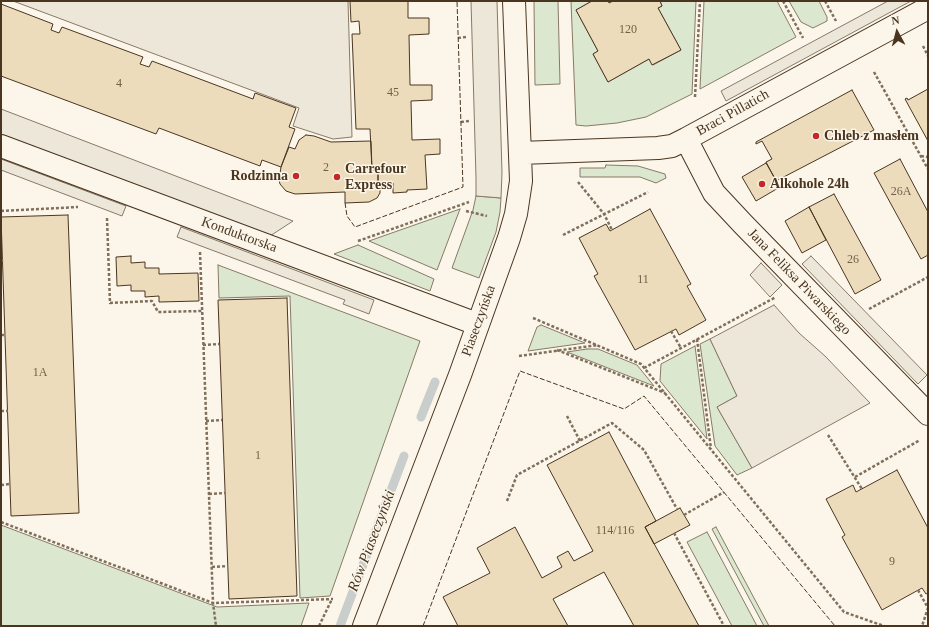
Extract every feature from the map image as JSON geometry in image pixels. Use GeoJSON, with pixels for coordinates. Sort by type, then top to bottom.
{"type":"FeatureCollection","features":[{"type":"Feature","properties":{"kind":"street","name":"Piaseczyńska"},"geometry":{"type":"LineString","coordinates":[[364,626],[460,375],[509,238],[516,214],[521,182],[514,1]]}},
{"type":"Feature","properties":{"kind":"street","name":"Braci Pillatich"},"geometry":{"type":"LineString","coordinates":[[520,154],[658,148],[672,146],[928,8]]}},
{"type":"Feature","properties":{"kind":"street","name":"Jana Feliksa Piwarskiego"},"geometry":{"type":"LineString","coordinates":[[686,139],[714,193],[928,414]]}},
{"type":"Feature","properties":{"kind":"street","name":"Konduktorska"},"geometry":{"type":"LineString","coordinates":[[1,146],[477,324]]}},
{"type":"Feature","properties":{"kind":"path"},"geometry":{"type":"LineString","coordinates":[[695,97],[700,1]]}},
{"type":"Feature","properties":{"kind":"path"},"geometry":{"type":"LineString","coordinates":[[783,1],[803,38]]}},
{"type":"Feature","properties":{"kind":"path"},"geometry":{"type":"LineString","coordinates":[[825,1],[836,21]]}},
{"type":"Feature","properties":{"kind":"path"},"geometry":{"type":"LineString","coordinates":[[458,38],[466,37]]}},
{"type":"Feature","properties":{"kind":"path"},"geometry":{"type":"LineString","coordinates":[[923,46],[928,56]]}},
{"type":"Feature","properties":{"kind":"path"},"geometry":{"type":"LineString","coordinates":[[874,72],[928,169]]}},
{"type":"Feature","properties":{"kind":"path"},"geometry":{"type":"LineString","coordinates":[[461,122],[469,121]]}},
{"type":"Feature","properties":{"kind":"path"},"geometry":{"type":"LineString","coordinates":[[921,156],[928,156]]}},
{"type":"Feature","properties":{"kind":"path"},"geometry":{"type":"LineString","coordinates":[[578,182],[604,214],[612,230]]}},
{"type":"Feature","properties":{"kind":"path"},"geometry":{"type":"LineString","coordinates":[[563,235],[648,192]]}},
{"type":"Feature","properties":{"kind":"path"},"geometry":{"type":"LineString","coordinates":[[358,241],[470,202]]}},
{"type":"Feature","properties":{"kind":"path"},"geometry":{"type":"LineString","coordinates":[[1,211],[78,207]]}},
{"type":"Feature","properties":{"kind":"path"},"geometry":{"type":"LineString","coordinates":[[466,211],[492,217]]}},
{"type":"Feature","properties":{"kind":"path"},"geometry":{"type":"LineString","coordinates":[[107,218],[110,303],[152,301],[158,312],[202,311]]}},
{"type":"Feature","properties":{"kind":"path"},"geometry":{"type":"LineString","coordinates":[[200,252],[208,494],[213,603],[216,626]]}},
{"type":"Feature","properties":{"kind":"path"},"geometry":{"type":"LineString","coordinates":[[869,309],[928,277]]}},
{"type":"Feature","properties":{"kind":"path"},"geometry":{"type":"LineString","coordinates":[[644,368],[777,296]]}},
{"type":"Feature","properties":{"kind":"path"},"geometry":{"type":"LineString","coordinates":[[534,318],[641,364],[844,612],[884,626]]}},
{"type":"Feature","properties":{"kind":"path"},"geometry":{"type":"LineString","coordinates":[[671,331],[681,348]]}},
{"type":"Feature","properties":{"kind":"path"},"geometry":{"type":"LineString","coordinates":[[697,339],[711,450]]}},
{"type":"Feature","properties":{"kind":"path"},"geometry":{"type":"LineString","coordinates":[[203,345],[219,344]]}},
{"type":"Feature","properties":{"kind":"path"},"geometry":{"type":"LineString","coordinates":[[519,356],[598,345]]}},
{"type":"Feature","properties":{"kind":"path"},"geometry":{"type":"LineString","coordinates":[[558,350],[665,393]]}},
{"type":"Feature","properties":{"kind":"path"},"geometry":{"type":"LineString","coordinates":[[1,411],[8,411]]}},
{"type":"Feature","properties":{"kind":"path"},"geometry":{"type":"LineString","coordinates":[[567,416],[580,440]]}},
{"type":"Feature","properties":{"kind":"path"},"geometry":{"type":"LineString","coordinates":[[206,420],[222,420]]}},
{"type":"Feature","properties":{"kind":"path"},"geometry":{"type":"LineString","coordinates":[[507,501],[517,475],[612,423],[644,450],[677,509]]}},
{"type":"Feature","properties":{"kind":"path"},"geometry":{"type":"LineString","coordinates":[[828,435],[862,489]]}},
{"type":"Feature","properties":{"kind":"path"},"geometry":{"type":"LineString","coordinates":[[855,477],[924,438]]}},
{"type":"Feature","properties":{"kind":"path"},"geometry":{"type":"LineString","coordinates":[[1,485],[10,484]]}},
{"type":"Feature","properties":{"kind":"path"},"geometry":{"type":"LineString","coordinates":[[684,515],[724,492]]}},
{"type":"Feature","properties":{"kind":"path"},"geometry":{"type":"LineString","coordinates":[[208,494],[225,493]]}},
{"type":"Feature","properties":{"kind":"path"},"geometry":{"type":"LineString","coordinates":[[1,522],[213,603],[333,599],[318,626]]}},
{"type":"Feature","properties":{"kind":"path"},"geometry":{"type":"LineString","coordinates":[[674,533],[724,626]]}},
{"type":"Feature","properties":{"kind":"path"},"geometry":{"type":"LineString","coordinates":[[212,567],[228,566]]}},
{"type":"Feature","properties":{"kind":"path"},"geometry":{"type":"LineString","coordinates":[[918,590],[928,608],[922,626]]}},
{"type":"Feature","properties":{"kind":"green space"},"geometry":{"type":"Polygon","coordinates":[[[534,1],[558,1],[560,84],[535,85],[534,1]]]}},
{"type":"Feature","properties":{"kind":"green space"},"geometry":{"type":"Polygon","coordinates":[[[571,1],[592,1],[576,10],[598,51],[593,54],[608,82],[649,59],[653,65],[681,50],[658,8],[662,6],[660,1],[696,1],[692,94],[646,117],[617,123],[586,126],[576,125],[571,1]]]}},
{"type":"Feature","properties":{"kind":"green space"},"geometry":{"type":"Polygon","coordinates":[[[704,1],[777,1],[796,37],[700,89],[704,1]]]}},
{"type":"Feature","properties":{"kind":"green space"},"geometry":{"type":"Polygon","coordinates":[[[789,1],[819,1],[827,17],[827,21],[813,28],[801,22],[789,1]]]}},
{"type":"Feature","properties":{"kind":"green space"},"geometry":{"type":"Polygon","coordinates":[[[606,165],[638,166],[665,174],[666,178],[656,183],[640,177],[580,177],[580,168],[605,168],[606,165]]]}},
{"type":"Feature","properties":{"kind":"green space"},"geometry":{"type":"Polygon","coordinates":[[[476,196],[501,198],[496,232],[479,278],[452,268],[473,210],[476,196]]]}},
{"type":"Feature","properties":{"kind":"green space"},"geometry":{"type":"Polygon","coordinates":[[[460,209],[437,270],[369,241],[460,209]]]}},
{"type":"Feature","properties":{"kind":"green space"},"geometry":{"type":"Polygon","coordinates":[[[358,245],[434,279],[430,291],[334,254],[358,245]]]}},
{"type":"Feature","properties":{"kind":"green space"},"geometry":{"type":"Polygon","coordinates":[[[218,265],[420,341],[330,596],[300,598],[290,296],[219,298],[218,265]]]}},
{"type":"Feature","properties":{"kind":"green space"},"geometry":{"type":"Polygon","coordinates":[[[541,325],[585,343],[528,351],[537,327],[541,325]]]}},
{"type":"Feature","properties":{"kind":"green space"},"geometry":{"type":"Polygon","coordinates":[[[710,339],[737,396],[717,407],[752,468],[737,475],[715,446],[700,344],[710,339]]]}},
{"type":"Feature","properties":{"kind":"green space"},"geometry":{"type":"Polygon","coordinates":[[[695,346],[707,439],[660,381],[661,364],[695,346]]]}},
{"type":"Feature","properties":{"kind":"green space"},"geometry":{"type":"Polygon","coordinates":[[[598,349],[637,365],[654,386],[567,352],[598,349]]]}},
{"type":"Feature","properties":{"kind":"green space"},"geometry":{"type":"Polygon","coordinates":[[[1,525],[217,607],[309,603],[301,626],[1,626],[1,525]]]}},
{"type":"Feature","properties":{"kind":"green space"},"geometry":{"type":"Polygon","coordinates":[[[716,527],[769,626],[764,626],[712,529],[716,527]]]}},
{"type":"Feature","properties":{"kind":"green space"},"geometry":{"type":"Polygon","coordinates":[[[707,532],[757,626],[732,626],[687,542],[707,532]]]}},
{"type":"Feature","properties":{"kind":"shaded area"},"geometry":{"type":"Polygon","coordinates":[[[13,1],[348,1],[352,137],[333,139],[293,126],[299,108],[13,1]]]}},
{"type":"Feature","properties":{"kind":"shaded area"},"geometry":{"type":"Polygon","coordinates":[[[471,1],[497,1],[502,173],[501,198],[476,196],[471,1]]]}},
{"type":"Feature","properties":{"kind":"shaded area"},"geometry":{"type":"Polygon","coordinates":[[[888,1],[911,1],[726,101],[721,91],[888,1]]]}},
{"type":"Feature","properties":{"kind":"shaded area"},"geometry":{"type":"Polygon","coordinates":[[[1,109],[293,221],[270,236],[1,134],[1,109]]]}},
{"type":"Feature","properties":{"kind":"shaded area"},"geometry":{"type":"Polygon","coordinates":[[[1,159],[126,206],[122,216],[1,170],[1,159]]]}},
{"type":"Feature","properties":{"kind":"shaded area"},"geometry":{"type":"Polygon","coordinates":[[[181,227],[374,300],[369,314],[343,304],[345,300],[177,237],[181,227]]]}},
{"type":"Feature","properties":{"kind":"shaded area"},"geometry":{"type":"Polygon","coordinates":[[[811,256],[927,375],[918,384],[802,264],[811,256]]]}},
{"type":"Feature","properties":{"kind":"shaded area"},"geometry":{"type":"Polygon","coordinates":[[[761,263],[782,285],[770,297],[750,275],[761,263]]]}},
{"type":"Feature","properties":{"kind":"shaded area"},"geometry":{"type":"Polygon","coordinates":[[[774,305],[799,333],[825,356],[870,403],[752,468],[717,407],[737,396],[710,339],[774,305]]]}},
{"type":"Feature","properties":{"kind":"building"},"geometry":{"type":"Polygon","coordinates":[[[350,1],[408,1],[408,18],[429,18],[429,34],[409,35],[410,85],[432,85],[432,100],[411,101],[412,140],[440,139],[440,154],[425,155],[427,189],[407,190],[407,192],[393,193],[393,183],[378,184],[378,170],[372,170],[370,129],[356,129],[352,34],[360,34],[359,21],[351,22],[350,1]]]}},
{"type":"Feature","properties":{"kind":"building"},"geometry":{"type":"Polygon","coordinates":[[[592,1],[608,1],[609,3],[613,1],[660,1],[662,6],[658,8],[681,50],[652,65],[649,59],[608,82],[593,54],[598,51],[576,10],[592,1]]]}},
{"type":"Feature","properties":{"kind":"building"},"geometry":{"type":"Polygon","coordinates":[[[1,4],[53,24],[51,30],[59,33],[62,27],[143,57],[140,64],[149,67],[152,61],[253,99],[255,93],[296,108],[289,127],[295,129],[281,167],[262,160],[260,166],[159,128],[156,134],[1,76],[1,4]]]}},
{"type":"Feature","properties":{"kind":"building"},"geometry":{"type":"Polygon","coordinates":[[[928,89],[928,141],[905,99],[907,98],[908,100],[928,89]]]}},
{"type":"Feature","properties":{"kind":"building","name":"Chleb z masłem"},"geometry":{"type":"Polygon","coordinates":[[[852,90],[874,130],[776,181],[766,162],[772,159],[762,141],[756,144],[756,142],[852,90]]]}},
{"type":"Feature","properties":{"kind":"building"},"geometry":{"type":"Polygon","coordinates":[[[306,135],[331,142],[371,141],[372,170],[378,170],[378,184],[380,184],[380,193],[377,198],[369,202],[345,203],[345,192],[295,194],[286,191],[280,184],[279,180],[281,167],[289,147],[295,149],[299,140],[306,135]]]}},
{"type":"Feature","properties":{"kind":"building"},"geometry":{"type":"Polygon","coordinates":[[[900,159],[928,212],[928,255],[921,259],[874,173],[900,159]]]}},
{"type":"Feature","properties":{"kind":"building","name":"Alkohole 24h"},"geometry":{"type":"Polygon","coordinates":[[[766,163],[780,187],[756,201],[742,177],[766,163]]]}},
{"type":"Feature","properties":{"kind":"building"},"geometry":{"type":"Polygon","coordinates":[[[834,194],[881,280],[855,294],[809,207],[834,194]]]}},
{"type":"Feature","properties":{"kind":"building"},"geometry":{"type":"Polygon","coordinates":[[[809,207],[826,240],[802,253],[785,221],[809,207]]]}},
{"type":"Feature","properties":{"kind":"building"},"geometry":{"type":"Polygon","coordinates":[[[650,209],[691,284],[687,286],[706,320],[679,335],[676,329],[635,350],[594,276],[598,274],[579,238],[606,224],[610,231],[650,209]]]}},
{"type":"Feature","properties":{"kind":"building"},"geometry":{"type":"Polygon","coordinates":[[[68,215],[79,513],[11,516],[1,217],[68,215]]]}},
{"type":"Feature","properties":{"kind":"building"},"geometry":{"type":"Polygon","coordinates":[[[131,256],[131,263],[145,262],[145,268],[159,268],[159,274],[198,273],[199,301],[159,302],[159,296],[145,297],[145,291],[131,291],[131,285],[117,286],[116,257],[131,256]]]}},
{"type":"Feature","properties":{"kind":"building"},"geometry":{"type":"Polygon","coordinates":[[[287,298],[297,596],[229,599],[218,300],[287,298]]]}},
{"type":"Feature","properties":{"kind":"building"},"geometry":{"type":"Polygon","coordinates":[[[609,432],[656,521],[645,527],[699,626],[634,626],[604,572],[553,599],[568,626],[458,626],[443,597],[490,573],[477,548],[515,527],[542,578],[562,567],[557,557],[568,551],[574,561],[593,551],[547,465],[609,432]]]}},
{"type":"Feature","properties":{"kind":"building"},"geometry":{"type":"Polygon","coordinates":[[[897,470],[928,528],[928,593],[926,594],[922,588],[882,610],[842,537],[845,535],[826,499],[853,485],[856,492],[897,470]]]}},
{"type":"Feature","properties":{"kind":"building"},"geometry":{"type":"Polygon","coordinates":[[[680,508],[690,525],[654,544],[645,527],[680,508]]]}},
{"type":"Feature","properties":{"kind":"waterway","name":"Rów Piaseczyński"},"geometry":{"type":"LineString","coordinates":[[421,417],[435,382]]}},
{"type":"Feature","properties":{"kind":"waterway","name":"Rów Piaseczyński"},"geometry":{"type":"LineString","coordinates":[[340,626],[404,456]]}},
{"type":"Feature","properties":{"kind":"fence"},"geometry":{"type":"LineString","coordinates":[[345,203],[347,216],[355,227],[463,187],[457,1]]}},
{"type":"Feature","properties":{"kind":"fence"},"geometry":{"type":"LineString","coordinates":[[423,626],[520,371],[624,409],[644,396],[835,626]]}},
{"type":"Feature","properties":{"kind":"place","name":"Chleb z masłem"},"geometry":{"type":"Point","coordinates":[816,136]}},
{"type":"Feature","properties":{"kind":"place","name":"Rodzinna"},"geometry":{"type":"Point","coordinates":[296,176]}},
{"type":"Feature","properties":{"kind":"place","name":"Carrefour Express"},"geometry":{"type":"Point","coordinates":[337,177]}},
{"type":"Feature","properties":{"kind":"place","name":"Alkohole 24h"},"geometry":{"type":"Point","coordinates":[762,184]}}]}
